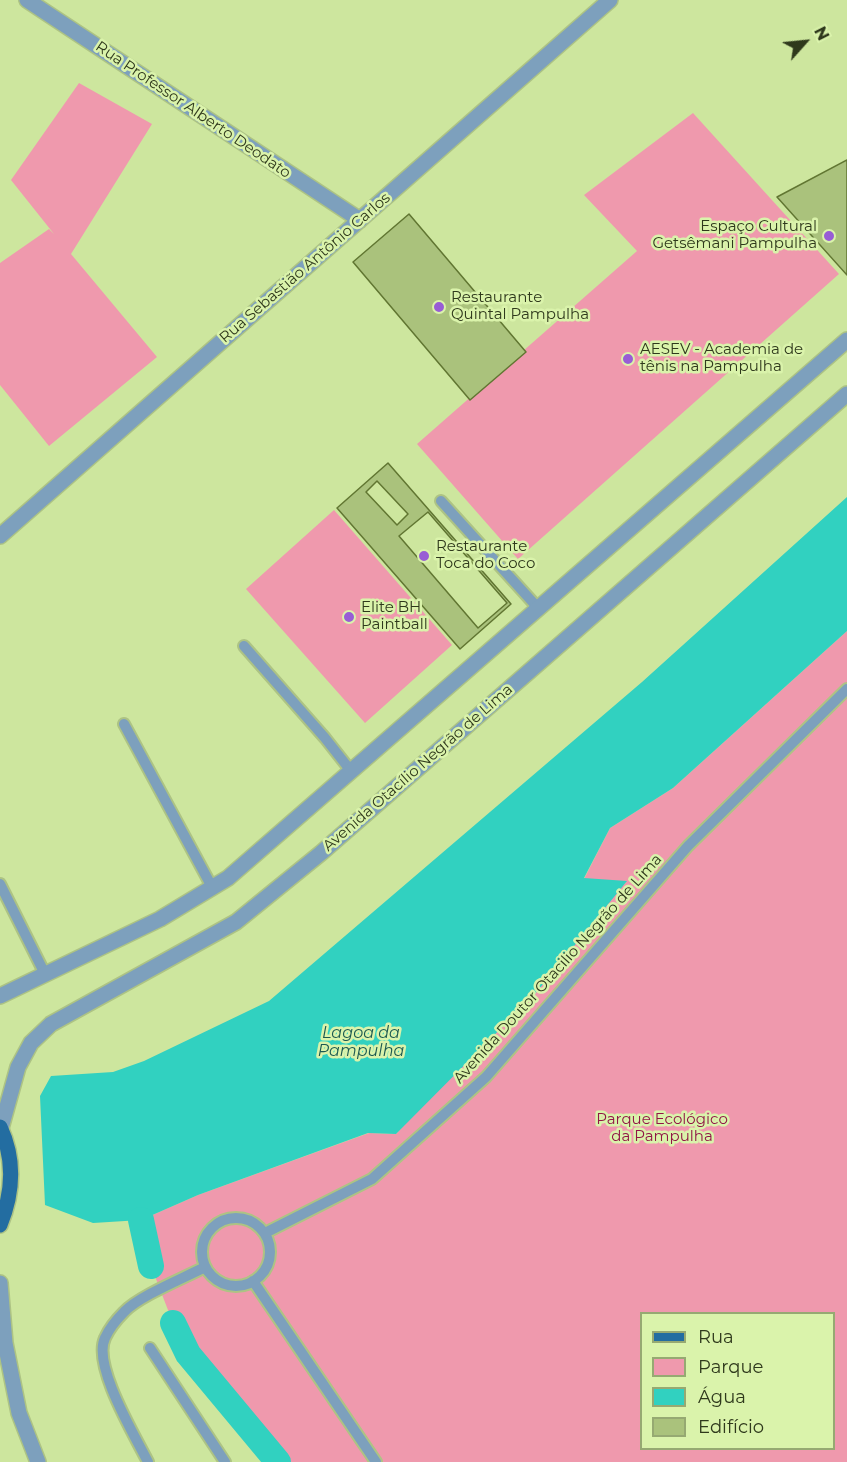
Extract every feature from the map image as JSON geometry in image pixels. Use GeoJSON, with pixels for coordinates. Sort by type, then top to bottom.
{"type":"FeatureCollection","features":[{"type":"Feature","properties":{"kind":"main road"},"geometry":{"type":"LineString","coordinates":[[0,1127],[8,1145],[12,1177],[6,1209],[0,1225]]}},
{"type":"Feature","properties":{"kind":"street","name":"Rua Professor Alberto Deodato"},"geometry":{"type":"LineString","coordinates":[[27,0],[360,220]]}},
{"type":"Feature","properties":{"kind":"street","name":"Rua Sebastião Antônio Carlos"},"geometry":{"type":"LineString","coordinates":[[0,536],[610,0]]}},
{"type":"Feature","properties":{"kind":"street"},"geometry":{"type":"LineString","coordinates":[[0,996],[160,919],[228,878],[847,340]]}},
{"type":"Feature","properties":{"kind":"street","name":"Avenida Otacílio Negrão de Lima"},"geometry":{"type":"LineString","coordinates":[[0,1127],[18,1067],[31,1043],[51,1024],[236,922],[321,853],[847,394]]}},
{"type":"Feature","properties":{"kind":"street"},"geometry":{"type":"LineString","coordinates":[[0,1283],[5,1342],[19,1413],[38,1462]]}},
{"type":"Feature","properties":{"kind":"lane"},"geometry":{"type":"LineString","coordinates":[[441,501],[538,608]]}},
{"type":"Feature","properties":{"kind":"lane"},"geometry":{"type":"LineString","coordinates":[[244,646],[326,738],[351,771]]}},
{"type":"Feature","properties":{"kind":"lane","name":"Avenida Doutor Otacilio Negrão de Lima"},"geometry":{"type":"LineString","coordinates":[[265,1233],[372,1179],[486,1077],[688,846],[847,689]]}},
{"type":"Feature","properties":{"kind":"lane"},"geometry":{"type":"LineString","coordinates":[[124,724],[212,887]]}},
{"type":"Feature","properties":{"kind":"lane"},"geometry":{"type":"LineString","coordinates":[[0,884],[45,974]]}},
{"type":"Feature","properties":{"kind":"lane"},"geometry":{"type":"LineString","coordinates":[[232,1217],[244,1218],[256,1223],[265,1233],[270,1246],[269,1260],[264,1272],[254,1281],[240,1286],[226,1284],[214,1278],[205,1267],[202,1254],[203,1242],[209,1230],[219,1221],[232,1217]]}},
{"type":"Feature","properties":{"kind":"lane"},"geometry":{"type":"LineString","coordinates":[[148,1462],[117,1400],[103,1364],[104,1339],[125,1311],[205,1267]]}},
{"type":"Feature","properties":{"kind":"lane"},"geometry":{"type":"LineString","coordinates":[[254,1281],[376,1462]]}},
{"type":"Feature","properties":{"kind":"lane"},"geometry":{"type":"LineString","coordinates":[[150,1348],[225,1462]]}},
{"type":"Feature","properties":{"kind":"green space"},"geometry":{"type":"Polygon","coordinates":[[[79,83],[152,124],[71,254],[157,357],[49,446],[0,385],[0,263],[49,229],[54,234],[11,180],[79,83]]]}},
{"type":"Feature","properties":{"kind":"green space","name":"AESEV - Academia de tênis na Pampulha"},"geometry":{"type":"Polygon","coordinates":[[[693,113],[839,274],[518,559],[417,444],[637,251],[584,195],[693,113]]]}},
{"type":"Feature","properties":{"kind":"green space","name":"Elite BH Paintball"},"geometry":{"type":"Polygon","coordinates":[[[334,510],[452,645],[365,723],[246,589],[334,510]]]}},
{"type":"Feature","properties":{"kind":"green space","name":"Parque Ecológico da Pampulha"},"geometry":{"type":"Polygon","coordinates":[[[847,631],[847,1462],[278,1462],[188,1354],[173,1323],[151,1266],[141,1220],[198,1195],[369,1133],[396,1134],[626,882],[584,879],[610,828],[673,788],[847,631]]]}},
{"type":"Feature","properties":{"kind":"water","name":"Lagoa da Pampulha"},"geometry":{"type":"Polygon","coordinates":[[[847,497],[847,631],[673,788],[610,828],[584,878],[627,881],[535,994],[396,1134],[368,1133],[198,1195],[141,1220],[93,1223],[45,1205],[40,1096],[51,1076],[113,1072],[144,1061],[269,1001],[642,682],[847,497]]]}},
{"type":"Feature","properties":{"kind":"building","name":"Espaço Cultural Getsêmani Pampulha"},"geometry":{"type":"Polygon","coordinates":[[[847,160],[847,275],[777,197],[847,160]]]}},
{"type":"Feature","properties":{"kind":"building","name":"Restaurante Quintal Pampulha"},"geometry":{"type":"Polygon","coordinates":[[[409,214],[526,352],[470,400],[353,262],[409,214]]]}},
{"type":"Feature","properties":{"kind":"building","name":"Restaurante Toca do Coco"},"geometry":{"type":"Polygon","coordinates":[[[388,463],[511,604],[460,649],[337,508],[388,463]]]}},
{"type":"Feature","properties":{"kind":"building"},"geometry":{"type":"Polygon","coordinates":[[[377,481],[408,514],[397,525],[366,492],[377,481]]]}},
{"type":"Feature","properties":{"kind":"building"},"geometry":{"type":"Polygon","coordinates":[[[428,512],[507,603],[478,628],[399,536],[428,512]]]}},
{"type":"Feature","properties":{"kind":"waterway"},"geometry":{"type":"LineString","coordinates":[[141,1220],[151,1266]]}},
{"type":"Feature","properties":{"kind":"waterway"},"geometry":{"type":"LineString","coordinates":[[173,1323],[188,1354],[278,1462]]}},
{"type":"Feature","properties":{"kind":"place","name":"Espaço Cultural Getsêmani Pampulha"},"geometry":{"type":"Point","coordinates":[829,236]}},
{"type":"Feature","properties":{"kind":"place","name":"Restaurante Quintal Pampulha"},"geometry":{"type":"Point","coordinates":[439,307]}},
{"type":"Feature","properties":{"kind":"place","name":"AESEV - Academia de tênis na Pampulha"},"geometry":{"type":"Point","coordinates":[628,359]}},
{"type":"Feature","properties":{"kind":"place","name":"Restaurante Toca do Coco"},"geometry":{"type":"Point","coordinates":[424,556]}},
{"type":"Feature","properties":{"kind":"place","name":"Elite BH Paintball"},"geometry":{"type":"Point","coordinates":[349,617]}}]}
